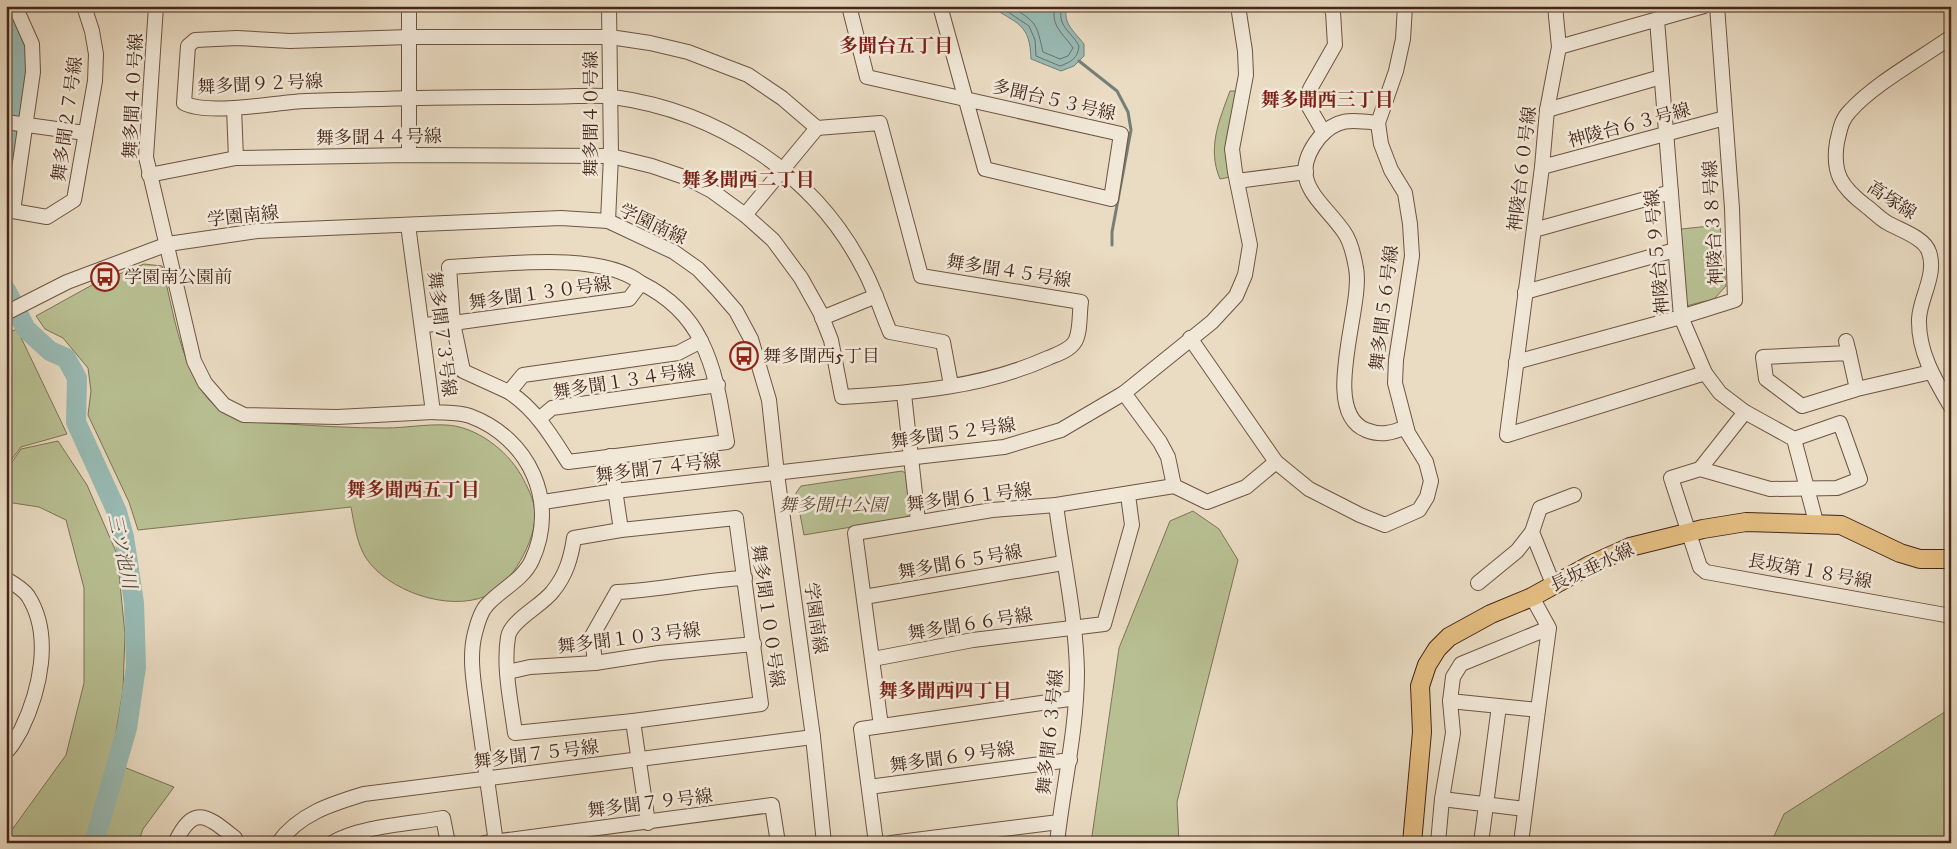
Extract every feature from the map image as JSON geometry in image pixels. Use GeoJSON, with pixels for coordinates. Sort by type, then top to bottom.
{"type":"FeatureCollection","features":[{"type":"Feature","properties":{"kind":"main road","name":"長坂垂水線"},"geometry":{"type":"LineString","coordinates":[[1412,843],[1422,732],[1420,686],[1427,665],[1436,649],[1449,637],[1491,614],[1532,597],[1553,584],[1630,547],[1687,533],[1746,522],[1816,522],[1841,525],[1900,553],[1920,559],[1951,559]]}},
{"type":"Feature","properties":{"kind":"street","name":"舞多聞２７号線"},"geometry":{"type":"LineString","coordinates":[[15,6],[32,44],[33,72],[12,211],[47,217],[74,200],[95,81],[96,54],[92,31],[84,6]]}},
{"type":"Feature","properties":{"kind":"street","name":"舞多聞４０号線"},"geometry":{"type":"LineString","coordinates":[[156,6],[146,157],[194,361],[205,383],[224,405],[244,415],[337,416],[433,412]]}},
{"type":"Feature","properties":{"kind":"street"},"geometry":{"type":"LineString","coordinates":[[409,6],[407,98],[409,154]]}},
{"type":"Feature","properties":{"kind":"street","name":"舞多聞４０号線"},"geometry":{"type":"LineString","coordinates":[[608,6],[611,96],[608,221]]}},
{"type":"Feature","properties":{"kind":"street"},"geometry":{"type":"LineString","coordinates":[[848,6],[867,76],[965,100],[940,6]]}},
{"type":"Feature","properties":{"kind":"street"},"geometry":{"type":"LineString","coordinates":[[1238,6],[1246,51],[1246,75],[1232,149],[1250,245],[1245,275],[1236,296],[1212,322],[1124,393],[1160,442],[1168,457],[1174,486],[1206,502],[1246,487],[1276,462]]}},
{"type":"Feature","properties":{"kind":"street"},"geometry":{"type":"LineString","coordinates":[[1324,133],[1309,106],[1310,89],[1335,45],[1333,12],[1330,6]]}},
{"type":"Feature","properties":{"kind":"street","name":"舞多聞５６号線"},"geometry":{"type":"LineString","coordinates":[[1190,338],[1276,462],[1309,489],[1360,515],[1385,525],[1419,510],[1427,497],[1431,480],[1426,462],[1406,427],[1395,383],[1396,360],[1412,256],[1410,224],[1405,193],[1391,170],[1381,144],[1378,122],[1396,71],[1403,39],[1405,6]]}},
{"type":"Feature","properties":{"kind":"street","name":"神陵台６０号線"},"geometry":{"type":"LineString","coordinates":[[1516,362],[1542,167],[1547,110],[1559,48],[1555,6]]}},
{"type":"Feature","properties":{"kind":"street"},"geometry":{"type":"LineString","coordinates":[[1559,48],[1704,6]]}},
{"type":"Feature","properties":{"kind":"street","name":"神陵台３８号線"},"geometry":{"type":"LineString","coordinates":[[1516,362],[1681,317],[1735,300],[1717,6]]}},
{"type":"Feature","properties":{"kind":"street","name":"神陵台５９号線"},"geometry":{"type":"LineString","coordinates":[[1657,20],[1681,317],[1705,373],[1720,393],[1745,412],[1794,439]]}},
{"type":"Feature","properties":{"kind":"street","name":"舞多聞９２号線"},"geometry":{"type":"LineString","coordinates":[[610,37],[409,37],[290,41],[236,38],[195,40],[188,46],[184,104],[191,107],[234,108],[296,101],[611,96],[661,106],[699,119],[730,134],[783,170],[834,223],[863,267],[890,332],[943,342],[951,385]]}},
{"type":"Feature","properties":{"kind":"street"},"geometry":{"type":"LineString","coordinates":[[610,37],[650,43],[688,52],[748,76],[782,98],[817,128],[745,215]]}},
{"type":"Feature","properties":{"kind":"street","name":"高塚線"},"geometry":{"type":"LineString","coordinates":[[1951,37],[1864,97],[1849,112],[1841,124],[1834,159],[1838,178],[1851,196],[1886,222],[1910,234],[1928,249],[1931,260],[1930,279],[1919,318],[1922,346],[1931,372],[1951,407]]}},
{"type":"Feature","properties":{"kind":"street"},"geometry":{"type":"LineString","coordinates":[[1547,110],[1661,77]]}},
{"type":"Feature","properties":{"kind":"street","name":"多聞台５３号線"},"geometry":{"type":"LineString","coordinates":[[965,100],[1121,134],[1111,199],[985,169],[965,100]]}},
{"type":"Feature","properties":{"kind":"street"},"geometry":{"type":"LineString","coordinates":[[234,108],[236,158]]}},
{"type":"Feature","properties":{"kind":"street","name":"神陵台６３号線"},"geometry":{"type":"LineString","coordinates":[[1542,167],[1725,118]]}},
{"type":"Feature","properties":{"kind":"street"},"geometry":{"type":"LineString","coordinates":[[1378,122],[1350,120],[1336,123],[1312,147],[1306,172],[1309,190],[1316,201],[1345,234],[1357,270],[1357,288],[1343,389],[1351,416],[1363,428],[1384,434],[1406,427]]}},
{"type":"Feature","properties":{"kind":"street"},"geometry":{"type":"LineString","coordinates":[[6,122],[85,133]]}},
{"type":"Feature","properties":{"kind":"street","name":"舞多聞４５号線"},"geometry":{"type":"LineString","coordinates":[[611,156],[652,166],[687,178],[712,192],[745,215],[773,240],[801,278],[832,340],[842,397],[904,394],[1018,372],[1070,348],[1076,340],[1081,302],[921,276],[880,123],[817,128]]}},
{"type":"Feature","properties":{"kind":"street","name":"舞多聞４４号線"},"geometry":{"type":"LineString","coordinates":[[149,175],[236,158],[409,154],[611,156]]}},
{"type":"Feature","properties":{"kind":"street"},"geometry":{"type":"LineString","coordinates":[[1237,181],[1306,172]]}},
{"type":"Feature","properties":{"kind":"street"},"geometry":{"type":"LineString","coordinates":[[1534,230],[1670,192]]}},
{"type":"Feature","properties":{"kind":"street","name":"学園南線"},"geometry":{"type":"LineString","coordinates":[[6,314],[67,282],[168,244],[257,230],[561,218],[608,221],[674,252],[698,269],[736,311],[754,346],[769,400],[777,474],[813,737],[824,843]]}},
{"type":"Feature","properties":{"kind":"street","name":"舞多聞７３号線"},"geometry":{"type":"LineString","coordinates":[[408,225],[433,412],[469,415],[498,430],[518,448],[538,482],[543,502],[540,537],[532,562],[510,586],[486,606],[474,633],[472,670],[487,778],[492,842]]}},
{"type":"Feature","properties":{"kind":"street"},"geometry":{"type":"LineString","coordinates":[[1525,292],[1675,250]]}},
{"type":"Feature","properties":{"kind":"street","name":"舞多聞１３０号線"},"geometry":{"type":"LineString","coordinates":[[422,325],[453,323],[629,299],[640,283],[635,278],[604,266],[570,262],[448,266],[453,323]]}},
{"type":"Feature","properties":{"kind":"street"},"geometry":{"type":"LineString","coordinates":[[453,323],[463,371],[509,392],[520,400],[539,419],[568,462],[727,442],[718,385],[711,360],[701,341],[690,323],[662,293],[640,283]]}},
{"type":"Feature","properties":{"kind":"street"},"geometry":{"type":"LineString","coordinates":[[822,318],[876,296]]}},
{"type":"Feature","properties":{"kind":"street"},"geometry":{"type":"LineString","coordinates":[[509,392],[523,376],[678,353],[701,341]]}},
{"type":"Feature","properties":{"kind":"street"},"geometry":{"type":"LineString","coordinates":[[1857,389],[1848,347],[1763,357],[1766,379],[1802,406],[1857,389],[1931,372]]}},
{"type":"Feature","properties":{"kind":"street"},"geometry":{"type":"LineString","coordinates":[[1516,362],[1507,435],[1705,373]]}},
{"type":"Feature","properties":{"kind":"street","name":"舞多聞１３４号線"},"geometry":{"type":"LineString","coordinates":[[539,419],[552,408],[718,385]]}},
{"type":"Feature","properties":{"kind":"street","name":"舞多聞５２号線"},"geometry":{"type":"LineString","coordinates":[[777,474],[1004,447],[1061,430],[1124,393]]}},
{"type":"Feature","properties":{"kind":"street"},"geometry":{"type":"LineString","coordinates":[[904,394],[918,521]]}},
{"type":"Feature","properties":{"kind":"street"},"geometry":{"type":"LineString","coordinates":[[1700,469],[1745,412]]}},
{"type":"Feature","properties":{"kind":"street"},"geometry":{"type":"LineString","coordinates":[[1687,533],[1671,478],[1700,469],[1770,489],[1806,489],[1837,488],[1860,479],[1840,423],[1794,439],[1806,489],[1816,522]]}},
{"type":"Feature","properties":{"kind":"street"},"geometry":{"type":"LineString","coordinates":[[610,456],[621,530],[574,538],[570,560],[562,579],[552,593],[518,621],[508,635],[508,672],[515,733],[633,721],[648,822]]}},
{"type":"Feature","properties":{"kind":"street","name":"舞多聞７４号線"},"geometry":{"type":"LineString","coordinates":[[543,502],[616,491],[777,474]]}},
{"type":"Feature","properties":{"kind":"street","name":"舞多聞６１号線"},"geometry":{"type":"LineString","coordinates":[[881,726],[855,533],[992,510],[1056,505],[1128,495],[1174,486]]}},
{"type":"Feature","properties":{"kind":"street","name":"舞多聞６６号線"},"geometry":{"type":"LineString","coordinates":[[873,659],[973,640],[1104,624],[1132,524],[1128,495]]}},
{"type":"Feature","properties":{"kind":"street"},"geometry":{"type":"LineString","coordinates":[[1478,583],[1517,551],[1532,532],[1540,508],[1574,495]]}},
{"type":"Feature","properties":{"kind":"street","name":"舞多聞６３号線"},"geometry":{"type":"LineString","coordinates":[[1056,505],[1073,627],[1077,671],[1070,760],[1057,843]]}},
{"type":"Feature","properties":{"kind":"street","name":"舞多聞１００号線"},"geometry":{"type":"LineString","coordinates":[[621,530],[736,518],[761,704],[633,721]]}},
{"type":"Feature","properties":{"kind":"street"},"geometry":{"type":"LineString","coordinates":[[1532,532],[1553,584]]}},
{"type":"Feature","properties":{"kind":"street","name":"長坂第１８号線"},"geometry":{"type":"LineString","coordinates":[[1687,533],[1700,567],[1706,572],[1951,616]]}},
{"type":"Feature","properties":{"kind":"street","name":"舞多聞６５号線"},"geometry":{"type":"LineString","coordinates":[[864,597],[1063,563]]}},
{"type":"Feature","properties":{"kind":"street"},"geometry":{"type":"LineString","coordinates":[[595,663],[592,636],[617,592],[655,590],[709,580],[744,578]]}},
{"type":"Feature","properties":{"kind":"street"},"geometry":{"type":"LineString","coordinates":[[6,579],[27,594],[38,619],[42,662],[31,709],[12,747],[6,752]]}},
{"type":"Feature","properties":{"kind":"street"},"geometry":{"type":"LineString","coordinates":[[1521,843],[1548,628],[1532,597]]}},
{"type":"Feature","properties":{"kind":"street"},"geometry":{"type":"LineString","coordinates":[[1438,843],[1442,799],[1453,733],[1450,701],[1453,677],[1461,664],[1548,628]]}},
{"type":"Feature","properties":{"kind":"street","name":"舞多聞１０３号線"},"geometry":{"type":"LineString","coordinates":[[508,672],[530,667],[595,663],[659,652],[754,644]]}},
{"type":"Feature","properties":{"kind":"street"},"geometry":{"type":"LineString","coordinates":[[876,843],[860,729],[1076,698]]}},
{"type":"Feature","properties":{"kind":"street"},"geometry":{"type":"LineString","coordinates":[[1450,701],[1538,710]]}},
{"type":"Feature","properties":{"kind":"street"},"geometry":{"type":"LineString","coordinates":[[1481,843],[1499,706]]}},
{"type":"Feature","properties":{"kind":"street","name":"舞多聞７５号線"},"geometry":{"type":"LineString","coordinates":[[278,843],[300,820],[326,805],[364,794],[813,737]]}},
{"type":"Feature","properties":{"kind":"street","name":"舞多聞６９号線"},"geometry":{"type":"LineString","coordinates":[[869,787],[1070,760]]}},
{"type":"Feature","properties":{"kind":"street"},"geometry":{"type":"LineString","coordinates":[[1442,799],[1525,809]]}},
{"type":"Feature","properties":{"kind":"street","name":"舞多聞７９号線"},"geometry":{"type":"LineString","coordinates":[[492,842],[772,805],[778,843]]}},
{"type":"Feature","properties":{"kind":"street"},"geometry":{"type":"LineString","coordinates":[[176,843],[187,822],[192,817],[201,816],[209,818],[235,838],[232,843]]}},
{"type":"Feature","properties":{"kind":"street"},"geometry":{"type":"LineString","coordinates":[[332,843],[338,839],[377,829],[443,818],[448,843]]}},
{"type":"Feature","properties":{"kind":"street"},"geometry":{"type":"LineString","coordinates":[[891,843],[1059,822]]}},
{"type":"Feature","properties":{"kind":"green space"},"geometry":{"type":"Polygon","coordinates":[[[1230,91],[1238,91],[1230,177],[1220,179],[1216,168],[1216,135],[1230,91]]]}},
{"type":"Feature","properties":{"kind":"green space"},"geometry":{"type":"Polygon","coordinates":[[[1720,225],[1726,286],[1714,299],[1686,306],[1681,229],[1720,225]]]}},
{"type":"Feature","properties":{"kind":"green space"},"geometry":{"type":"Polygon","coordinates":[[[144,264],[162,266],[186,358],[203,392],[222,411],[239,418],[268,423],[373,428],[457,426],[479,435],[499,448],[521,475],[532,497],[535,512],[532,535],[521,560],[513,572],[495,591],[486,596],[471,600],[437,600],[404,589],[376,570],[366,558],[358,540],[351,507],[138,530],[129,502],[88,415],[91,391],[88,368],[63,338],[45,329],[36,316],[92,285],[144,264]]]}},
{"type":"Feature","properties":{"kind":"green space"},"geometry":{"type":"Polygon","coordinates":[[[17,329],[67,434],[21,447],[6,467],[6,334],[17,329]]]}},
{"type":"Feature","properties":{"kind":"green space"},"geometry":{"type":"Polygon","coordinates":[[[58,441],[87,485],[117,554],[125,634],[123,690],[111,762],[174,787],[143,829],[138,843],[6,843],[6,838],[66,755],[84,683],[84,588],[66,520],[39,507],[13,503],[6,509],[6,471],[21,449],[58,441]]]}},
{"type":"Feature","properties":{"kind":"green space","name":"舞多聞中公園"},"geometry":{"type":"Polygon","coordinates":[[[902,471],[907,474],[912,512],[905,518],[804,535],[796,493],[801,486],[902,471]]]}},
{"type":"Feature","properties":{"kind":"green space"},"geometry":{"type":"Polygon","coordinates":[[[1193,511],[1219,529],[1238,560],[1177,802],[1179,843],[1091,843],[1119,648],[1170,521],[1193,511]]]}},
{"type":"Feature","properties":{"kind":"green space"},"geometry":{"type":"Polygon","coordinates":[[[1951,708],[1951,843],[1771,843],[1784,814],[1951,708]]]}},
{"type":"Feature","properties":{"kind":"water"},"geometry":{"type":"Polygon","coordinates":[[[990,6],[1067,6],[1066,17],[1073,31],[1084,44],[1084,56],[1074,66],[1061,71],[1031,59],[1030,47],[1025,31],[1015,21],[990,6]]]}},
{"type":"Feature","properties":{"kind":"waterway","name":"三ツ池川"},"geometry":{"type":"LineString","coordinates":[[6,14],[22,65],[15,98],[17,111],[6,160]]}},
{"type":"Feature","properties":{"kind":"waterway"},"geometry":{"type":"LineString","coordinates":[[1079,61],[1117,91],[1128,112],[1131,130],[1112,232],[1112,245]]}},
{"type":"Feature","properties":{"kind":"waterway","name":"三ツ池川"},"geometry":{"type":"LineString","coordinates":[[6,290],[26,329],[50,351],[66,358],[77,378],[76,422],[117,512],[124,537],[134,603],[136,667],[127,728],[94,843]]}},
{"type":"Feature","properties":{"kind":"place","name":"学園南公園前"},"geometry":{"type":"Point","coordinates":[105,277]}},
{"type":"Feature","properties":{"kind":"place","name":"舞多聞西5丁目"},"geometry":{"type":"Point","coordinates":[744,356]}},
{"type":"Feature","properties":{"kind":"district","name":"多聞台五丁目"},"geometry":{"type":"Point","coordinates":[896,45]}},
{"type":"Feature","properties":{"kind":"district","name":"舞多聞西三丁目"},"geometry":{"type":"Point","coordinates":[1327,99]}},
{"type":"Feature","properties":{"kind":"district","name":"舞多聞西二丁目"},"geometry":{"type":"Point","coordinates":[748,179]}},
{"type":"Feature","properties":{"kind":"district","name":"舞多聞西五丁目"},"geometry":{"type":"Point","coordinates":[413,489]}},
{"type":"Feature","properties":{"kind":"district","name":"舞多聞西四丁目"},"geometry":{"type":"Point","coordinates":[945,690]}}]}
